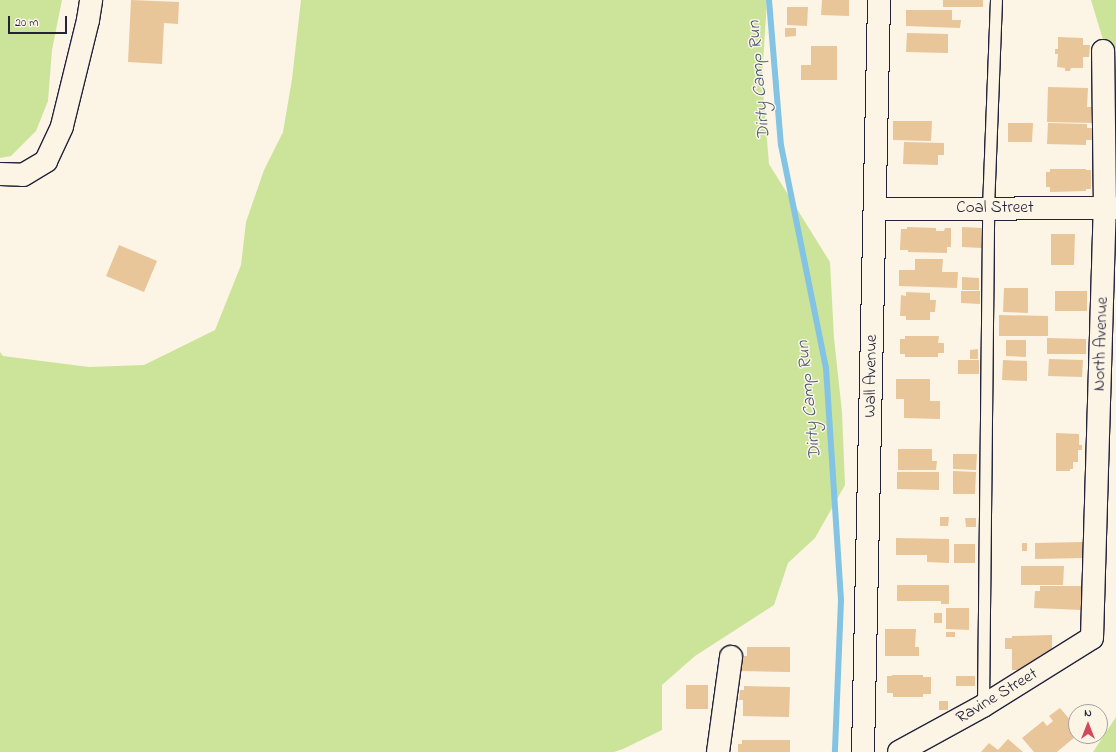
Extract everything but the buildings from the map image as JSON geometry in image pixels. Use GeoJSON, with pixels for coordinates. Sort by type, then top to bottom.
{"type":"FeatureCollection","features":[{"type":"Feature","properties":{"kind":"street"},"geometry":{"type":"LineString","coordinates":[[0,174],[23,175],[46,161],[62,126],[88,20],[91,0]]}},
{"type":"Feature","properties":{"kind":"street","name":"Wall Avenue"},"geometry":{"type":"LineString","coordinates":[[863,752],[879,0]]}},
{"type":"Feature","properties":{"kind":"street","name":"North Avenue"},"geometry":{"type":"LineString","coordinates":[[1092,638],[1110,208],[1103,51]]}},
{"type":"Feature","properties":{"kind":"street","name":"Coal Street"},"geometry":{"type":"LineString","coordinates":[[875,209],[1110,208]]}},
{"type":"Feature","properties":{"kind":"street","name":"Ravine Street"},"geometry":{"type":"LineString","coordinates":[[899,752],[983,706],[1092,638]]}},
{"type":"Feature","properties":{"kind":"street"},"geometry":{"type":"LineString","coordinates":[[718,752],[731,657]]}},
{"type":"Feature","properties":{"kind":"lane"},"geometry":{"type":"LineString","coordinates":[[983,706],[988,208],[996,0]]}},
{"type":"Feature","properties":{"kind":"green space"},"geometry":{"type":"Polygon","coordinates":[[[0,0],[62,0],[52,50],[48,101],[36,131],[11,156],[0,158],[0,0]]]}},
{"type":"Feature","properties":{"kind":"green space"},"geometry":{"type":"Polygon","coordinates":[[[301,0],[767,0],[762,79],[769,164],[830,262],[834,338],[842,412],[845,485],[815,538],[788,563],[774,605],[695,656],[662,685],[662,730],[623,749],[614,752],[0,752],[0,352],[3,356],[89,367],[144,365],[215,330],[241,265],[246,222],[264,170],[283,132],[292,79],[301,0]]]}},
{"type":"Feature","properties":{"kind":"green space"},"geometry":{"type":"Polygon","coordinates":[[[1091,0],[1116,0],[1116,76],[1113,73],[1091,0]]]}},
{"type":"Feature","properties":{"kind":"green space"},"geometry":{"type":"Polygon","coordinates":[[[1116,717],[1116,752],[1093,752],[1098,744],[1108,744],[1108,729],[1116,717]]]}},
{"type":"Feature","properties":{"kind":"waterway","name":"Dirty Camp Run"},"geometry":{"type":"LineString","coordinates":[[769,0],[781,145],[826,368],[841,600],[835,752]]}}]}
